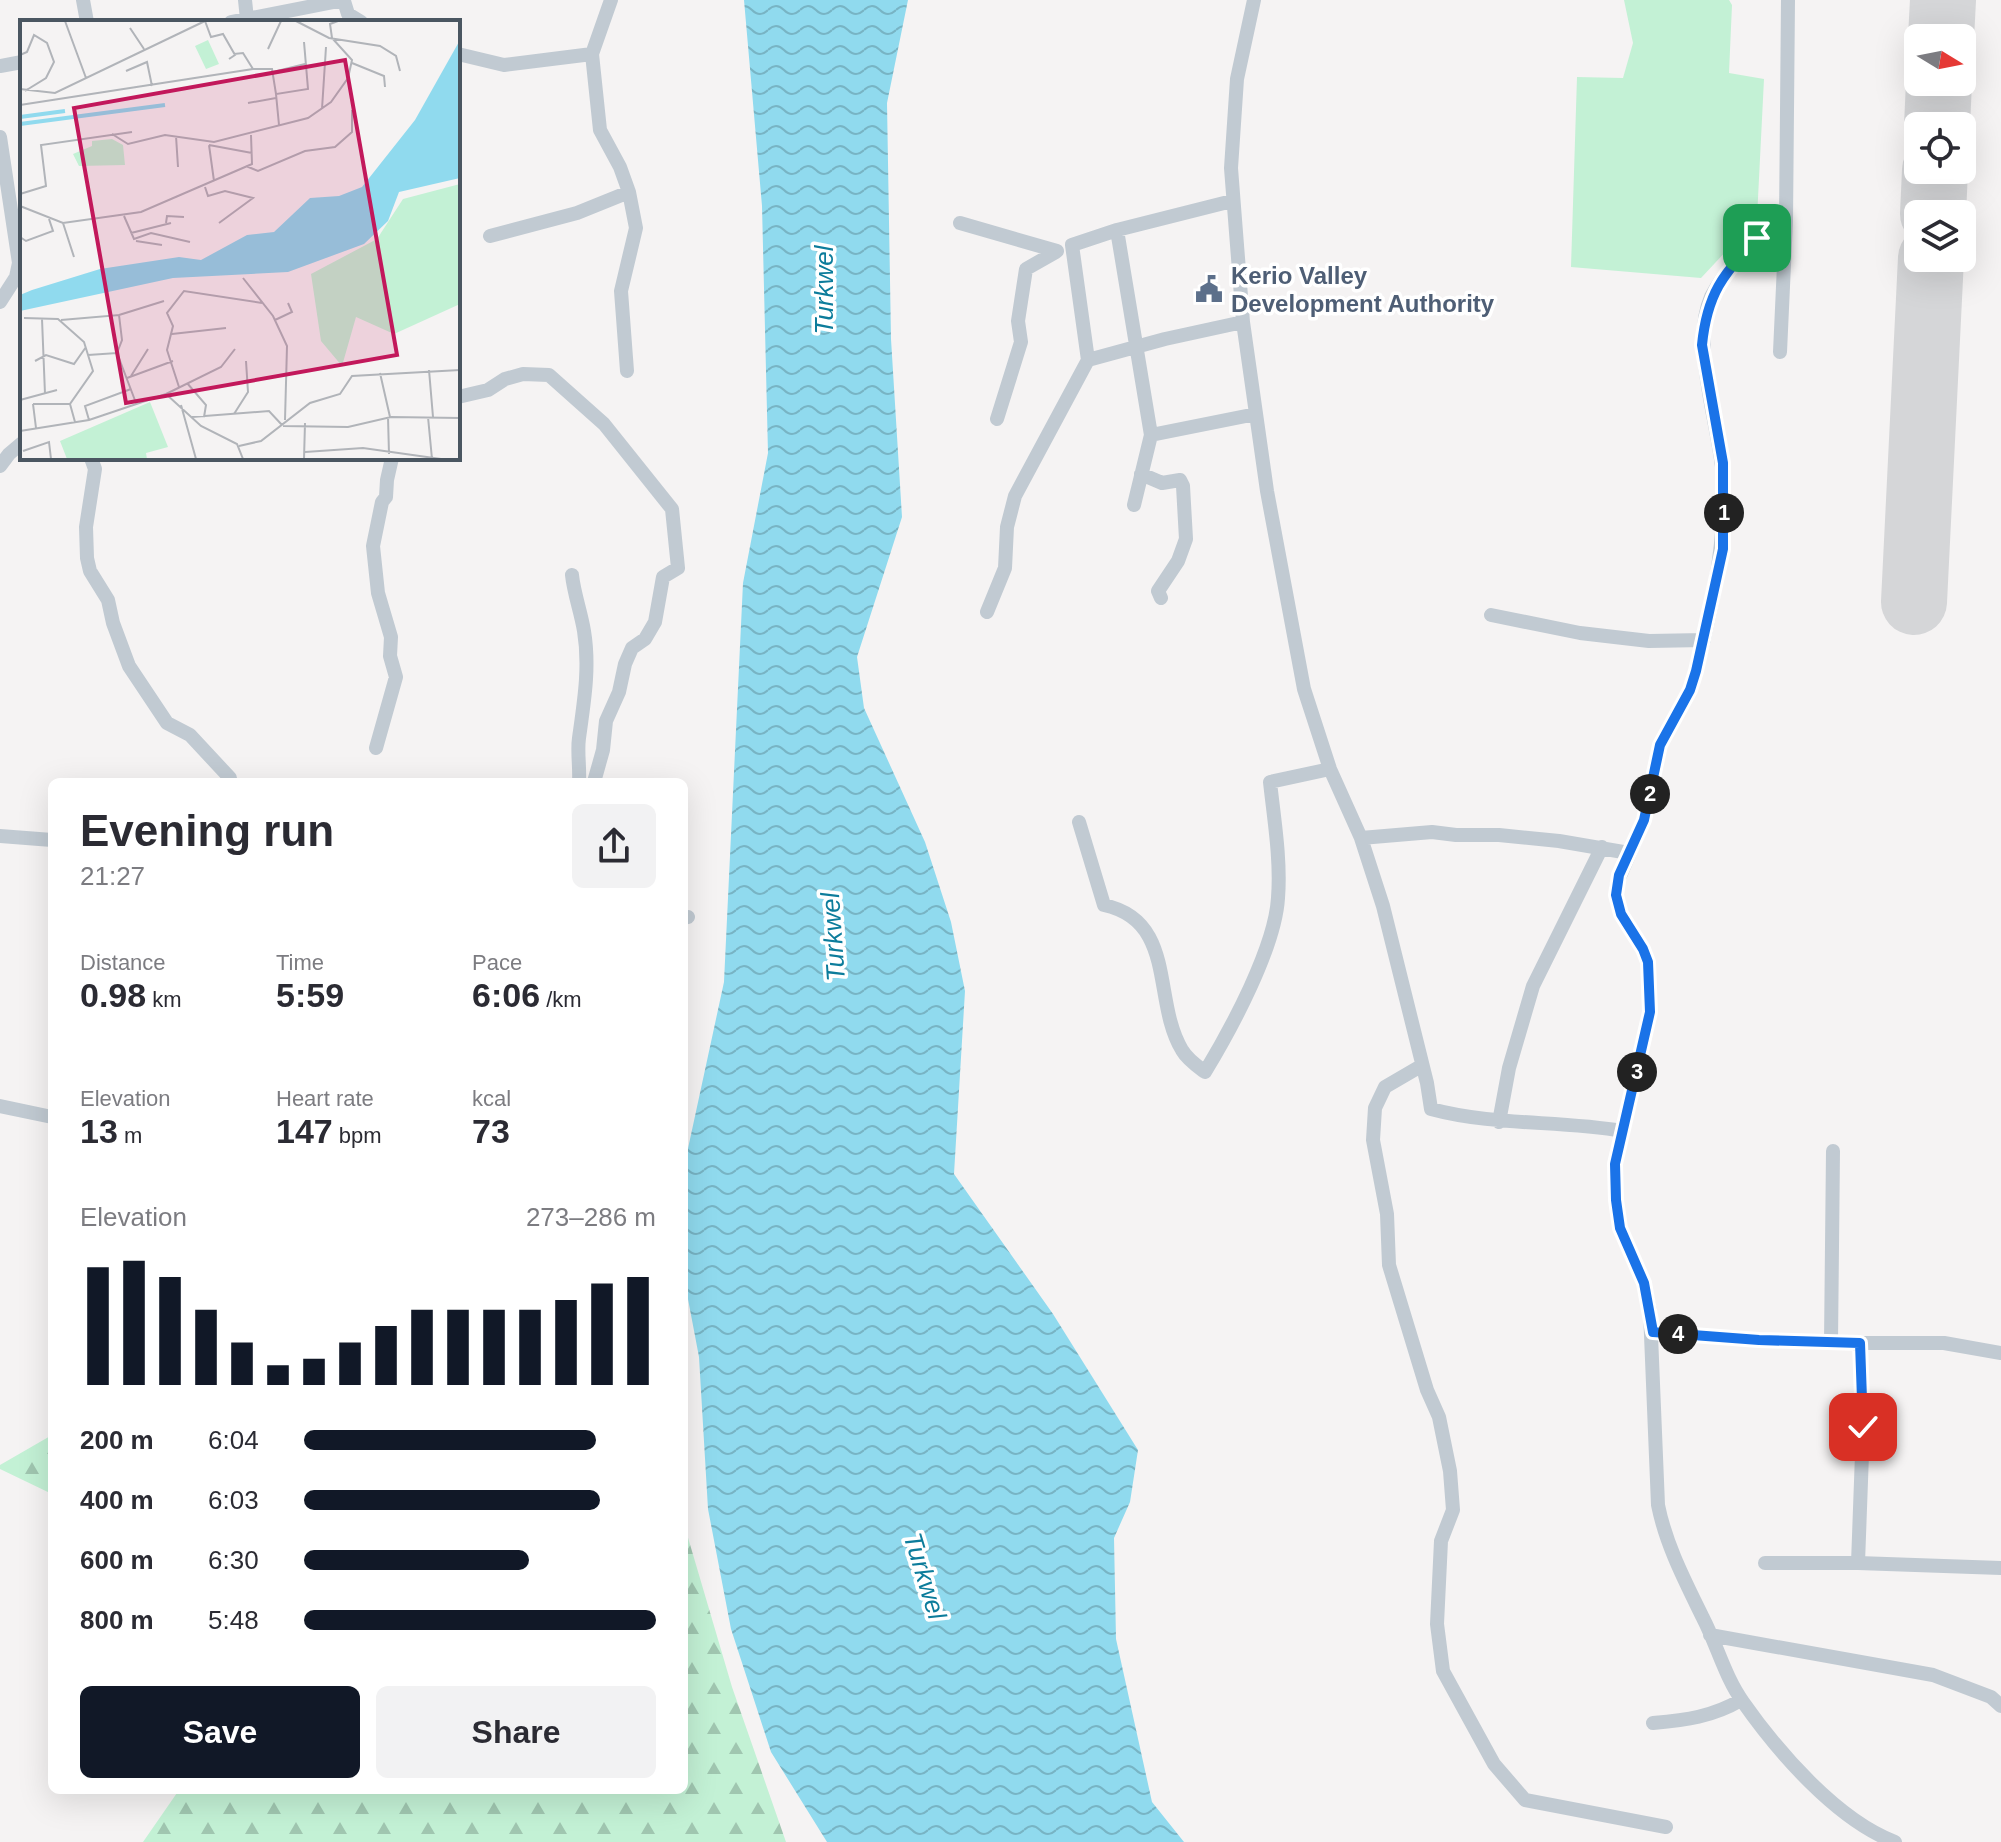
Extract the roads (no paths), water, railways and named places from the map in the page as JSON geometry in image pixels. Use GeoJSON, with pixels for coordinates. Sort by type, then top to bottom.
{"type":"FeatureCollection","features":[{"type":"Feature","properties":{"kind":"street"},"geometry":{"type":"LineString","coordinates":[[83,0],[87,20]]}},
{"type":"Feature","properties":{"kind":"street"},"geometry":{"type":"LineString","coordinates":[[245,0],[247,19]]}},
{"type":"Feature","properties":{"kind":"street"},"geometry":{"type":"LineString","coordinates":[[611,0],[592,54],[600,130],[620,167],[636,228],[621,291],[627,371]]}},
{"type":"Feature","properties":{"kind":"street"},"geometry":{"type":"LineString","coordinates":[[1254,0],[1236,94],[1232,201],[1243,322],[1282,583],[1304,689],[1330,769],[1361,838],[1383,906],[1431,1109],[1460,1117],[1499,1122],[1564,1123],[1623,1131]]}},
{"type":"Feature","properties":{"kind":"street"},"geometry":{"type":"LineString","coordinates":[[1780,352],[1786,221],[1788,0]]}},
{"type":"Feature","properties":{"kind":"street"},"geometry":{"type":"LineString","coordinates":[[242,20],[344,1],[348,14],[358,20]]}},
{"type":"Feature","properties":{"kind":"street"},"geometry":{"type":"LineString","coordinates":[[460,54],[504,65],[592,54]]}},
{"type":"Feature","properties":{"kind":"street"},"geometry":{"type":"LineString","coordinates":[[0,66],[20,62]]}},
{"type":"Feature","properties":{"kind":"street"},"geometry":{"type":"LineString","coordinates":[[0,137],[20,272],[0,302]]}},
{"type":"Feature","properties":{"kind":"street"},"geometry":{"type":"LineString","coordinates":[[490,236],[577,213],[629,192]]}},
{"type":"Feature","properties":{"kind":"street"},"geometry":{"type":"LineString","coordinates":[[997,419],[1021,342],[1018,321],[1026,269],[1072,245],[1117,230],[1232,201]]}},
{"type":"Feature","properties":{"kind":"street"},"geometry":{"type":"LineString","coordinates":[[1786,221],[1772,223],[1735,261],[1711,298],[1707,312],[1702,345],[1722,449],[1723,549],[1690,690],[1660,745],[1644,820],[1619,875],[1616,895],[1621,914],[1648,962],[1650,1012],[1615,1164],[1620,1228],[1644,1283],[1653,1332],[1655,1463],[1663,1530],[1741,1700],[1789,1759],[1832,1800],[1865,1827],[1895,1842]]}},
{"type":"Feature","properties":{"kind":"street"},"geometry":{"type":"LineString","coordinates":[[960,223],[1056,252]]}},
{"type":"Feature","properties":{"kind":"street"},"geometry":{"type":"LineString","coordinates":[[1117,230],[1151,435],[1134,505]]}},
{"type":"Feature","properties":{"kind":"street"},"geometry":{"type":"LineString","coordinates":[[987,612],[1005,568],[1007,527],[1015,496],[1088,360],[1072,245]]}},
{"type":"Feature","properties":{"kind":"street"},"geometry":{"type":"LineString","coordinates":[[1088,360],[1243,322]]}},
{"type":"Feature","properties":{"kind":"street"},"geometry":{"type":"LineString","coordinates":[[460,397],[488,390],[514,376],[549,375],[604,424],[672,509],[678,568],[663,577],[655,622],[645,639],[632,648],[628,656],[619,692],[606,721],[603,750],[595,778]]}},
{"type":"Feature","properties":{"kind":"street"},"geometry":{"type":"LineString","coordinates":[[1151,435],[1256,414]]}},
{"type":"Feature","properties":{"kind":"street"},"geometry":{"type":"LineString","coordinates":[[0,466],[20,445]]}},
{"type":"Feature","properties":{"kind":"street"},"geometry":{"type":"LineString","coordinates":[[92,460],[95,469],[86,527],[87,558],[90,571],[108,600],[129,666],[167,723],[190,735],[230,778]]}},
{"type":"Feature","properties":{"kind":"street"},"geometry":{"type":"LineString","coordinates":[[376,748],[396,677],[390,656],[391,637],[378,593],[373,546],[392,460]]}},
{"type":"Feature","properties":{"kind":"street"},"geometry":{"type":"LineString","coordinates":[[1141,474],[1162,483],[1180,480],[1183,486],[1186,539],[1178,561],[1158,591],[1161,598]]}},
{"type":"Feature","properties":{"kind":"street"},"geometry":{"type":"LineString","coordinates":[[572,575],[584,629],[587,668],[578,742],[579,778]]}},
{"type":"Feature","properties":{"kind":"street"},"geometry":{"type":"LineString","coordinates":[[1491,615],[1580,633],[1649,641],[1704,640]]}},
{"type":"Feature","properties":{"kind":"street"},"geometry":{"type":"LineString","coordinates":[[1079,822],[1104,905],[1128,912],[1145,927],[1156,951],[1170,1017],[1182,1050],[1205,1072],[1258,966],[1278,900],[1270,782],[1330,769]]}},
{"type":"Feature","properties":{"kind":"street"},"geometry":{"type":"LineString","coordinates":[[1361,838],[1432,832],[1525,836],[1629,853]]}},
{"type":"Feature","properties":{"kind":"street"},"geometry":{"type":"LineString","coordinates":[[0,836],[48,840]]}},
{"type":"Feature","properties":{"kind":"street"},"geometry":{"type":"LineString","coordinates":[[1499,1122],[1509,1068],[1533,986],[1602,847]]}},
{"type":"Feature","properties":{"kind":"street"},"geometry":{"type":"LineString","coordinates":[[1421,1066],[1385,1087],[1375,1108],[1373,1140],[1387,1214],[1389,1265],[1427,1390],[1439,1417],[1450,1471],[1453,1510],[1441,1541],[1437,1624],[1443,1671],[1494,1764],[1525,1800],[1666,1827]]}},
{"type":"Feature","properties":{"kind":"street"},"geometry":{"type":"LineString","coordinates":[[0,1106],[48,1116]]}},
{"type":"Feature","properties":{"kind":"street"},"geometry":{"type":"LineString","coordinates":[[1831,1342],[1833,1151]]}},
{"type":"Feature","properties":{"kind":"street"},"geometry":{"type":"LineString","coordinates":[[1653,1332],[1831,1342],[1944,1343],[2001,1353]]}},
{"type":"Feature","properties":{"kind":"street"},"geometry":{"type":"LineString","coordinates":[[1858,1563],[1863,1427],[1860,1343]]}},
{"type":"Feature","properties":{"kind":"street"},"geometry":{"type":"LineString","coordinates":[[1765,1563],[2001,1568]]}},
{"type":"Feature","properties":{"kind":"street"},"geometry":{"type":"LineString","coordinates":[[1710,1635],[1933,1675],[1991,1697],[2001,1706]]}},
{"type":"Feature","properties":{"kind":"street"},"geometry":{"type":"LineString","coordinates":[[1653,1723],[1701,1718],[1721,1712],[1741,1700]]}},
{"type":"Feature","properties":{"kind":"water","name":"Turkwel"},"geometry":{"type":"Polygon","coordinates":[[[744,0],[908,0],[887,103],[891,339],[902,517],[857,657],[864,708],[925,842],[951,922],[965,991],[954,1174],[1053,1314],[1138,1450],[1130,1502],[1114,1538],[1116,1639],[1152,1802],[1184,1842],[827,1842],[771,1752],[731,1629],[708,1509],[699,1357],[688,1299],[688,1148],[724,982],[743,583],[768,453],[762,206],[744,0]]]}},
{"type":"Feature","properties":{"kind":"place","name":"Kerio Valley Development Authority"},"geometry":{"type":"Point","coordinates":[1209,289]}}]}
